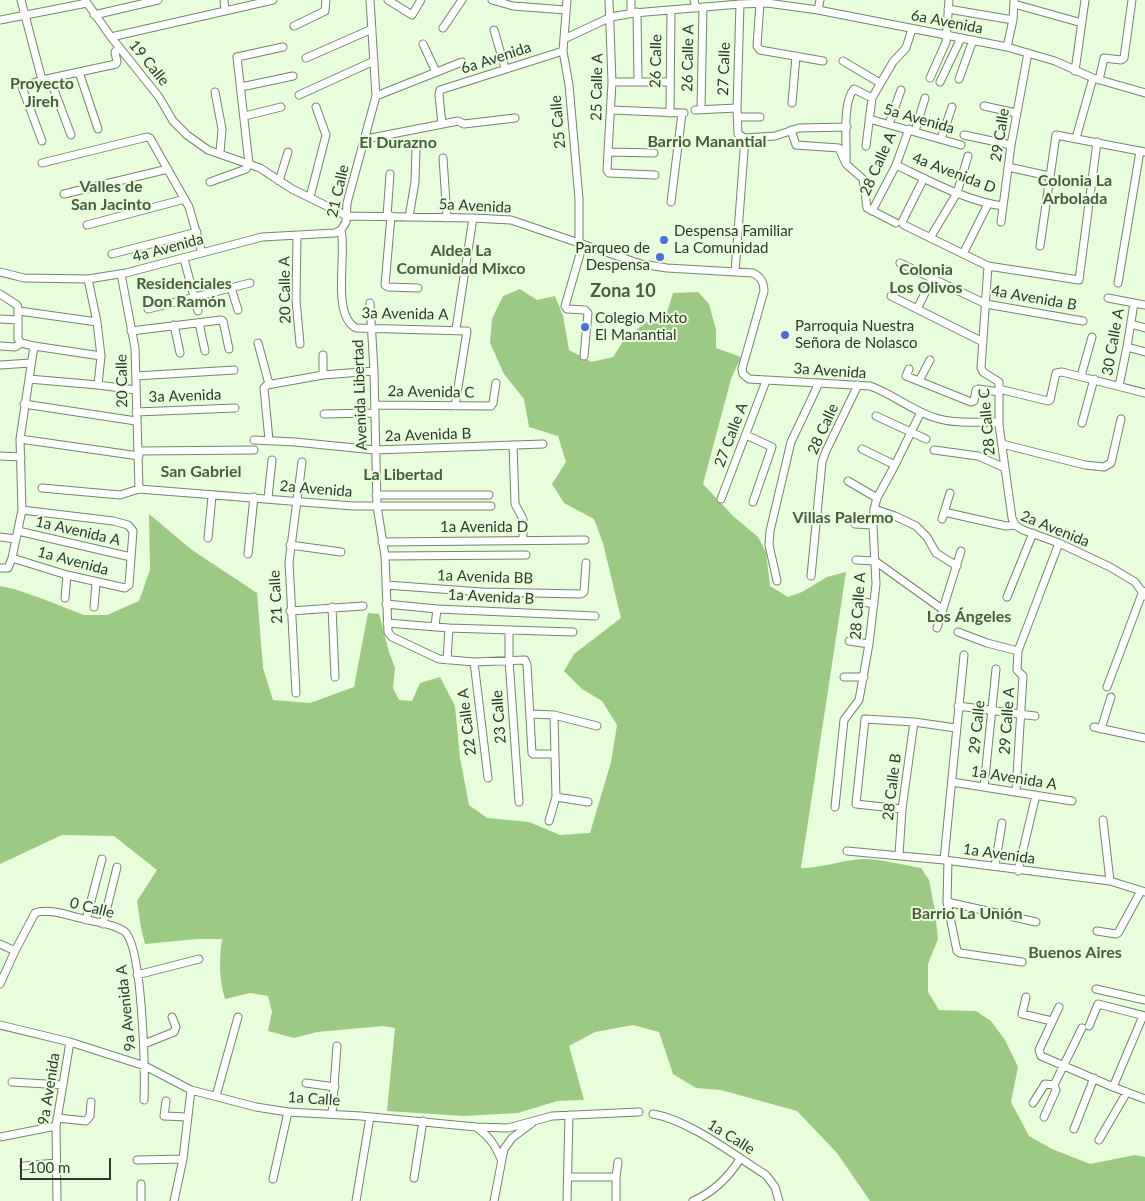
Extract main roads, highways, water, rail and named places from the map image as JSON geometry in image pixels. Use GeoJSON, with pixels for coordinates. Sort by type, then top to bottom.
{"type":"FeatureCollection","features":[{"type":"Feature","properties":{"kind":"place","name":"Despensa Familiar La Comunidad"},"geometry":{"type":"Point","coordinates":[664,240]}},
{"type":"Feature","properties":{"kind":"place","name":"Parqueo de Despensa"},"geometry":{"type":"Point","coordinates":[660,257]}},
{"type":"Feature","properties":{"kind":"place","name":"Colegio Mixto El Manantial"},"geometry":{"type":"Point","coordinates":[585,327]}},
{"type":"Feature","properties":{"kind":"place","name":"Parroquia Nuestra Señora de Nolasco"},"geometry":{"type":"Point","coordinates":[785,335]}},
{"type":"Feature","properties":{"kind":"district","name":"Proyecto Jireh"},"geometry":{"type":"Point","coordinates":[42,93]}},
{"type":"Feature","properties":{"kind":"district","name":"Barrio Manantial"},"geometry":{"type":"Point","coordinates":[707,142]}},
{"type":"Feature","properties":{"kind":"district","name":"El Durazno"},"geometry":{"type":"Point","coordinates":[398,143]}},
{"type":"Feature","properties":{"kind":"district","name":"Colonia La Arbolada"},"geometry":{"type":"Point","coordinates":[1075,190]}},
{"type":"Feature","properties":{"kind":"district","name":"Valles de San Jacinto"},"geometry":{"type":"Point","coordinates":[111,196]}},
{"type":"Feature","properties":{"kind":"district","name":"Aldea La Comunidad Mixco"},"geometry":{"type":"Point","coordinates":[461,260]}},
{"type":"Feature","properties":{"kind":"district","name":"Colonia Los Olivos"},"geometry":{"type":"Point","coordinates":[926,279]}},
{"type":"Feature","properties":{"kind":"district","name":"Zona 10"},"geometry":{"type":"Point","coordinates":[623,291]}},
{"type":"Feature","properties":{"kind":"district","name":"Residenciales Don Ramón"},"geometry":{"type":"Point","coordinates":[184,293]}},
{"type":"Feature","properties":{"kind":"district","name":"San Gabriel"},"geometry":{"type":"Point","coordinates":[201,472]}},
{"type":"Feature","properties":{"kind":"district","name":"La Libertad"},"geometry":{"type":"Point","coordinates":[403,475]}},
{"type":"Feature","properties":{"kind":"district","name":"Villas Palermo"},"geometry":{"type":"Point","coordinates":[843,518]}},
{"type":"Feature","properties":{"kind":"district","name":"Los Ángeles"},"geometry":{"type":"Point","coordinates":[969,617]}},
{"type":"Feature","properties":{"kind":"district","name":"Barrio La Unión"},"geometry":{"type":"Point","coordinates":[967,914]}},
{"type":"Feature","properties":{"kind":"district","name":"Buenos Aires"},"geometry":{"type":"Point","coordinates":[1075,953]}}]}
